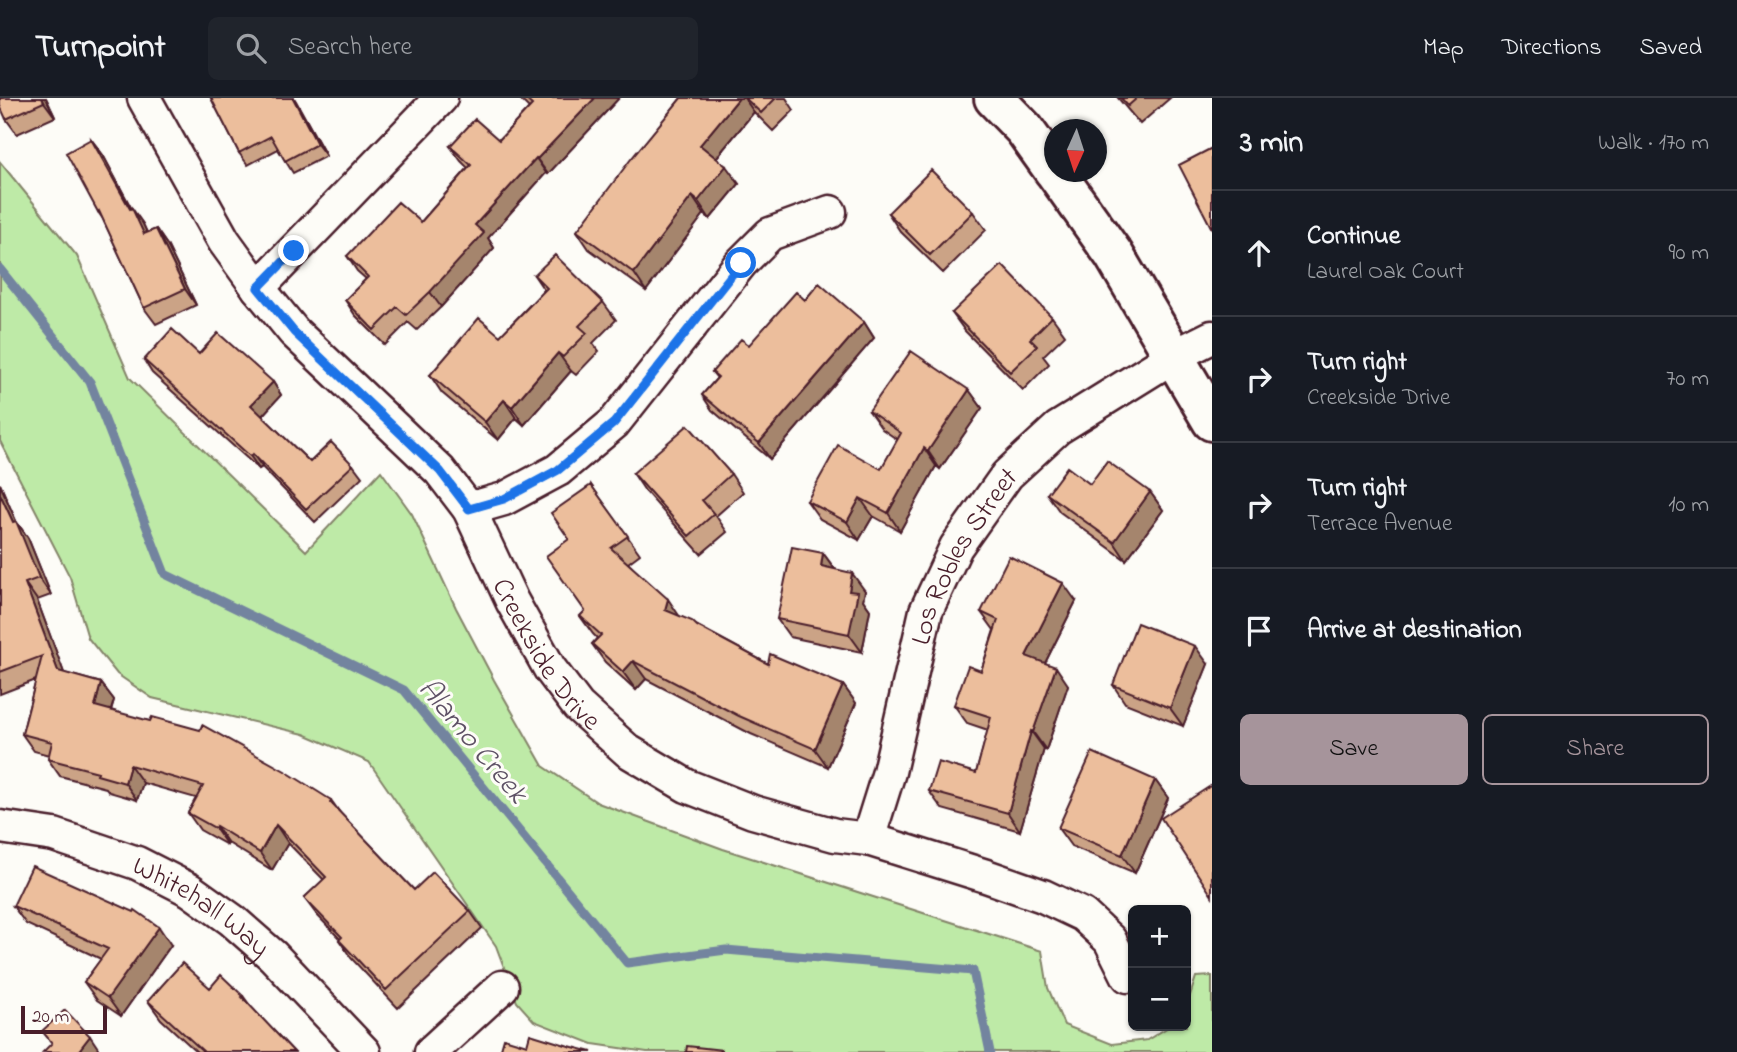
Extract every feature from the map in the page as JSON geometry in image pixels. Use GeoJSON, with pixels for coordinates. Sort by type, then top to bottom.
{"type":"FeatureCollection","features":[{"type":"Feature","properties":{"kind":"street","name":"Creekside Drive"},"geometry":{"type":"LineString","coordinates":[[144,98],[224,241],[258,288],[294,332],[440,471],[469,509],[512,601],[551,669],[578,706],[628,751],[687,786],[753,812],[835,835],[868,839],[1043,896],[1083,915],[1110,940],[1128,975]]}},
{"type":"Feature","properties":{"kind":"street"},"geometry":{"type":"LineString","coordinates":[[258,288],[441,98]]}},
{"type":"Feature","properties":{"kind":"street"},"geometry":{"type":"LineString","coordinates":[[994,98],[1024,128],[1044,156]]}},
{"type":"Feature","properties":{"kind":"street"},"geometry":{"type":"LineString","coordinates":[[1063,182],[1114,255],[1212,421]]}},
{"type":"Feature","properties":{"kind":"street"},"geometry":{"type":"LineString","coordinates":[[469,509],[504,499],[558,470],[614,423],[741,263],[770,234],[830,212]]}},
{"type":"Feature","properties":{"kind":"street","name":"Los Robles Street"},"geometry":{"type":"LineString","coordinates":[[868,839],[889,772],[926,611],[956,547],[1007,475],[1058,428],[1174,356],[1212,337]]}},
{"type":"Feature","properties":{"kind":"street","name":"Whitehall Way"},"geometry":{"type":"LineString","coordinates":[[0,827],[54,835],[137,863],[190,890],[232,919],[273,956],[364,1052]]}},
{"type":"Feature","properties":{"kind":"street"},"geometry":{"type":"LineString","coordinates":[[431,1052],[502,988]]}},
{"type":"Feature","properties":{"kind":"green space"},"geometry":{"type":"Polygon","coordinates":[[[0,162],[77,256],[130,378],[306,551],[381,471],[412,514],[456,608],[543,766],[598,803],[723,849],[1042,951],[1048,988],[1064,1025],[1112,1044],[1147,1040],[1162,1031],[1191,1031],[1191,992],[1196,977],[1212,976],[1212,1052],[647,1052],[593,1044],[534,1021],[517,1002],[496,946],[369,762],[304,734],[152,698],[117,674],[88,638],[70,577],[0,441],[0,162]]]}},
{"type":"Feature","properties":{"kind":"building"},"geometry":{"type":"Polygon","coordinates":[[[0,98],[42,98],[44,102],[6,119],[0,106],[0,98]]]}},
{"type":"Feature","properties":{"kind":"building"},"geometry":{"type":"Polygon","coordinates":[[[211,98],[293,98],[317,144],[285,161],[271,136],[239,153],[211,98]]]}},
{"type":"Feature","properties":{"kind":"building"},"geometry":{"type":"Polygon","coordinates":[[[524,98],[595,98],[475,225],[484,233],[430,292],[406,315],[397,307],[374,330],[345,300],[368,277],[347,256],[398,202],[421,222],[471,165],[450,146],[475,119],[499,140],[532,105],[524,98]]]}},
{"type":"Feature","properties":{"kind":"building"},"geometry":{"type":"Polygon","coordinates":[[[681,98],[739,98],[700,145],[726,166],[698,201],[692,196],[634,273],[577,231],[681,98]]]}},
{"type":"Feature","properties":{"kind":"building"},"geometry":{"type":"Polygon","coordinates":[[[745,98],[776,98],[761,113],[745,98]]]}},
{"type":"Feature","properties":{"kind":"building"},"geometry":{"type":"Polygon","coordinates":[[[1121,98],[1137,98],[1128,106],[1121,98]]]}},
{"type":"Feature","properties":{"kind":"building"},"geometry":{"type":"Polygon","coordinates":[[[91,139],[130,209],[132,208],[144,234],[156,229],[185,289],[144,308],[99,211],[66,153],[91,139]]]}},
{"type":"Feature","properties":{"kind":"building"},"geometry":{"type":"Polygon","coordinates":[[[1212,148],[1212,229],[1179,165],[1212,148]]]}},
{"type":"Feature","properties":{"kind":"building"},"geometry":{"type":"Polygon","coordinates":[[[931,170],[973,212],[930,255],[888,213],[931,170]]]}},
{"type":"Feature","properties":{"kind":"building"},"geometry":{"type":"Polygon","coordinates":[[[555,255],[603,302],[579,326],[587,333],[563,357],[558,353],[512,407],[504,400],[485,422],[430,375],[479,318],[500,336],[547,288],[534,275],[555,255]]]}},
{"type":"Feature","properties":{"kind":"building"},"geometry":{"type":"Polygon","coordinates":[[[1002,265],[1052,317],[1030,339],[1037,346],[1010,372],[952,313],[1002,265]]]}},
{"type":"Feature","properties":{"kind":"building"},"geometry":{"type":"Polygon","coordinates":[[[819,283],[864,322],[759,443],[702,395],[718,377],[712,372],[741,339],[749,345],[796,292],[805,300],[819,283]]]}},
{"type":"Feature","properties":{"kind":"building"},"geometry":{"type":"Polygon","coordinates":[[[172,329],[199,354],[218,333],[273,382],[251,405],[310,462],[331,442],[353,465],[306,509],[253,454],[251,457],[144,360],[172,329]]]}},
{"type":"Feature","properties":{"kind":"building"},"geometry":{"type":"Polygon","coordinates":[[[911,351],[969,390],[928,451],[924,448],[888,513],[860,498],[847,522],[807,501],[838,445],[881,469],[901,433],[869,411],[911,351]]]}},
{"type":"Feature","properties":{"kind":"building"},"geometry":{"type":"Polygon","coordinates":[[[688,425],[731,474],[702,500],[714,514],[689,536],[633,473],[688,425]]]}},
{"type":"Feature","properties":{"kind":"building"},"geometry":{"type":"Polygon","coordinates":[[[1107,461],[1150,492],[1114,542],[1047,494],[1067,467],[1090,484],[1107,461]]]}},
{"type":"Feature","properties":{"kind":"building"},"geometry":{"type":"Polygon","coordinates":[[[591,485],[628,536],[611,548],[668,599],[665,610],[692,621],[768,664],[770,654],[843,685],[815,749],[739,716],[633,661],[623,672],[592,644],[601,635],[580,616],[585,611],[546,556],[569,539],[551,513],[591,485]]]}},
{"type":"Feature","properties":{"kind":"building"},"geometry":{"type":"Polygon","coordinates":[[[0,494],[13,522],[16,521],[39,578],[25,583],[58,671],[101,683],[95,706],[150,721],[152,717],[200,730],[202,725],[331,800],[414,890],[433,872],[470,911],[386,990],[339,940],[342,937],[304,898],[326,877],[276,825],[260,853],[216,826],[215,828],[188,813],[203,786],[130,765],[125,783],[97,775],[98,772],[48,759],[52,742],[22,734],[42,656],[0,672],[0,494]]]}},
{"type":"Feature","properties":{"kind":"building"},"geometry":{"type":"Polygon","coordinates":[[[792,547],[823,553],[821,566],[852,573],[849,591],[858,592],[849,634],[777,619],[792,547]]]}},
{"type":"Feature","properties":{"kind":"building"},"geometry":{"type":"Polygon","coordinates":[[[1009,556],[1063,583],[1026,656],[1056,667],[1033,732],[1031,731],[1008,813],[929,791],[938,762],[976,773],[991,717],[954,705],[968,666],[981,671],[998,620],[981,612],[1009,556]]]}},
{"type":"Feature","properties":{"kind":"building"},"geometry":{"type":"Polygon","coordinates":[[[1137,623],[1195,646],[1170,708],[1113,685],[1137,623]]]}},
{"type":"Feature","properties":{"kind":"building"},"geometry":{"type":"Polygon","coordinates":[[[1092,752],[1155,780],[1122,855],[1058,828],[1092,752]]]}},
{"type":"Feature","properties":{"kind":"building"},"geometry":{"type":"Polygon","coordinates":[[[1212,785],[1212,896],[1161,818],[1212,785]]]}},
{"type":"Feature","properties":{"kind":"building"},"geometry":{"type":"Polygon","coordinates":[[[32,866],[134,912],[135,910],[159,927],[108,998],[84,982],[108,949],[13,906],[32,866]]]}},
{"type":"Feature","properties":{"kind":"building"},"geometry":{"type":"Polygon","coordinates":[[[182,963],[210,988],[221,975],[294,1052],[204,1052],[148,1001],[182,963]]]}},
{"type":"Feature","properties":{"kind":"building"},"geometry":{"type":"Polygon","coordinates":[[[65,1010],[90,1036],[80,1049],[84,1052],[43,1052],[52,1043],[42,1031],[65,1010]]]}},
{"type":"Feature","properties":{"kind":"building"},"geometry":{"type":"Polygon","coordinates":[[[530,1034],[592,1052],[500,1052],[504,1038],[527,1045],[530,1034]]]}},
{"type":"Feature","properties":{"kind":"building"},"geometry":{"type":"Polygon","coordinates":[[[687,1046],[722,1050],[722,1052],[686,1052],[687,1046]]]}},
{"type":"Feature","properties":{"kind":"waterway","name":"Alamo Creek"},"geometry":{"type":"LineString","coordinates":[[0,269],[90,382],[165,574],[404,690],[627,963],[726,950],[973,971],[990,1052]]}},
{"type":"Feature","properties":{"kind":"route"},"geometry":{"type":"LineString","coordinates":[[294,251],[258,288],[294,332],[440,471],[469,509],[504,499],[558,470],[614,423],[741,263]]}}]}
